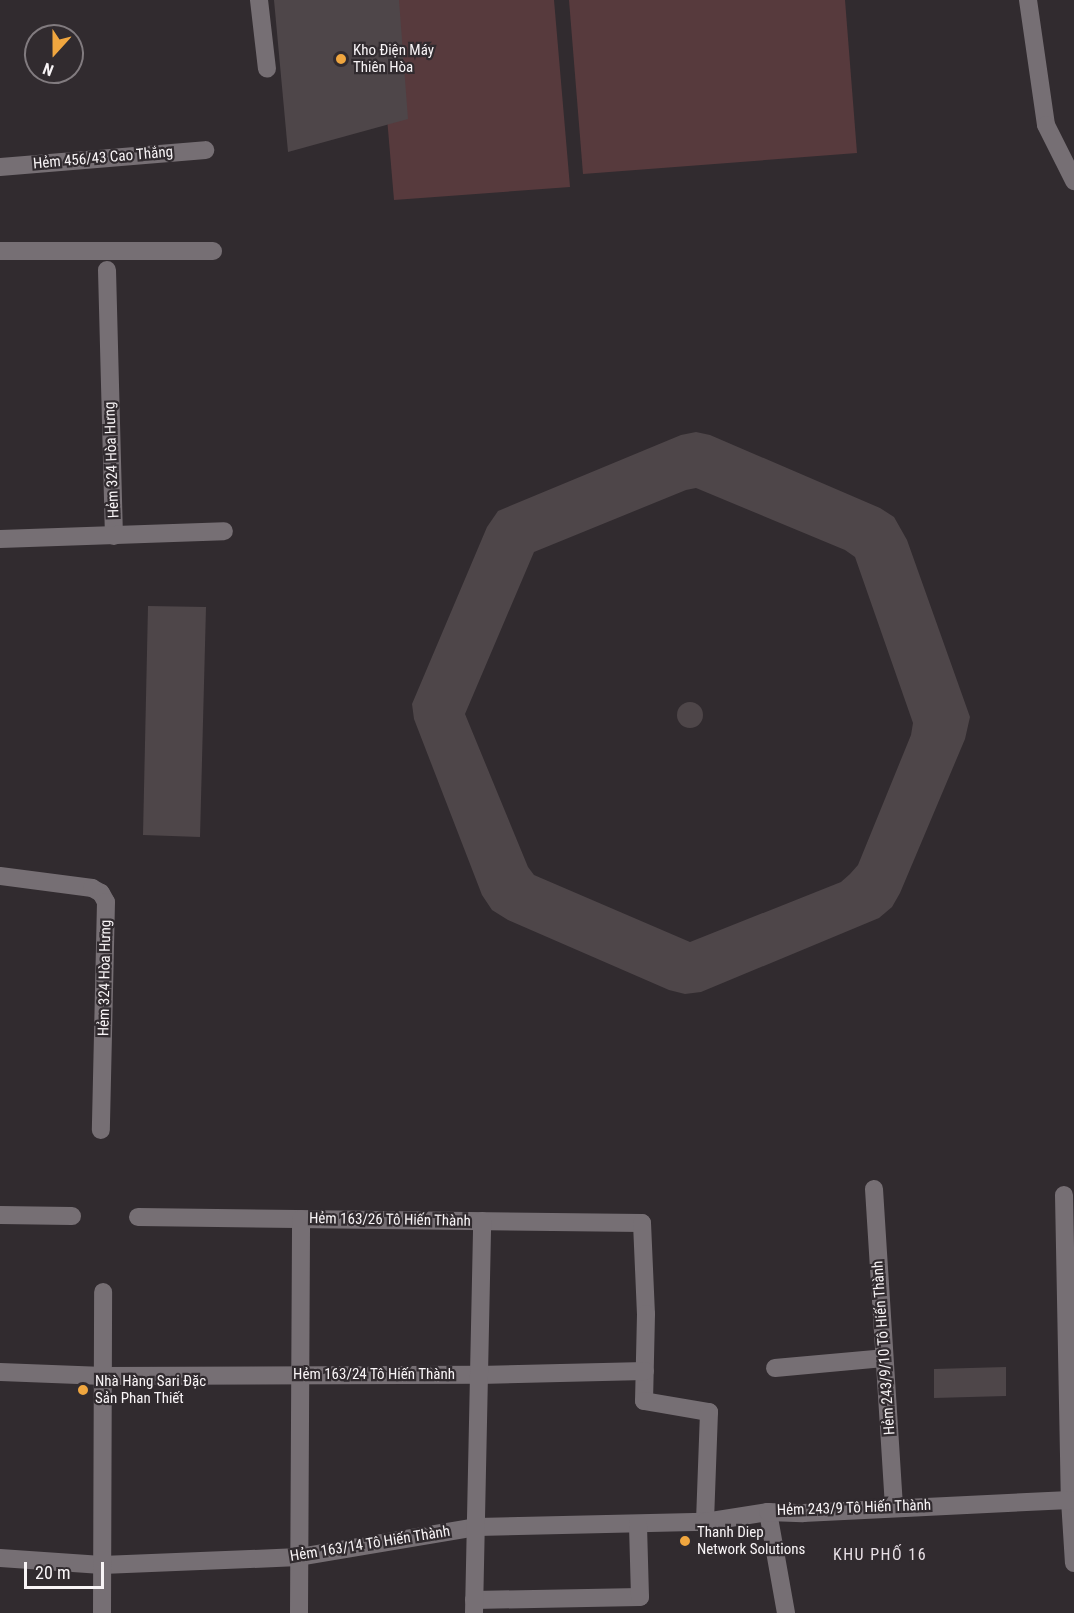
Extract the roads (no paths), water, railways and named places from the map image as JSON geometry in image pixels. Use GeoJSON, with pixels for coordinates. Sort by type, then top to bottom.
{"type":"FeatureCollection","features":[{"type":"Feature","properties":{"kind":"street"},"geometry":{"type":"LineString","coordinates":[[259,0],[267,69]]}},
{"type":"Feature","properties":{"kind":"street"},"geometry":{"type":"LineString","coordinates":[[1028,0],[1046,124],[1074,181]]}},
{"type":"Feature","properties":{"kind":"street","name":"Hẻm 456/43 Cao Thắng"},"geometry":{"type":"LineString","coordinates":[[0,166],[205,150]]}},
{"type":"Feature","properties":{"kind":"street"},"geometry":{"type":"LineString","coordinates":[[0,252],[213,250]]}},
{"type":"Feature","properties":{"kind":"street","name":"Hẻm 324 Hòa Hưng"},"geometry":{"type":"LineString","coordinates":[[0,538],[114,536],[107,270]]}},
{"type":"Feature","properties":{"kind":"street"},"geometry":{"type":"LineString","coordinates":[[114,536],[224,531]]}},
{"type":"Feature","properties":{"kind":"street","name":"Hẻm 324 Hòa Hưng"},"geometry":{"type":"LineString","coordinates":[[0,876],[92,888],[100,893],[106,902],[101,1130]]}},
{"type":"Feature","properties":{"kind":"street","name":"Hẻm 243/9/10 Tô Hiến Thành"},"geometry":{"type":"LineString","coordinates":[[874,1189],[894,1507]]}},
{"type":"Feature","properties":{"kind":"street"},"geometry":{"type":"LineString","coordinates":[[1064,1195],[1070,1500],[1074,1563]]}},
{"type":"Feature","properties":{"kind":"street"},"geometry":{"type":"LineString","coordinates":[[0,1215],[72,1216]]}},
{"type":"Feature","properties":{"kind":"street","name":"Hẻm 163/26 Tô Hiến Thành"},"geometry":{"type":"LineString","coordinates":[[138,1217],[642,1223],[646,1314],[645,1371]]}},
{"type":"Feature","properties":{"kind":"street"},"geometry":{"type":"LineString","coordinates":[[299,1613],[301,1219]]}},
{"type":"Feature","properties":{"kind":"street"},"geometry":{"type":"LineString","coordinates":[[482,1221],[474,1606],[640,1597],[638,1524]]}},
{"type":"Feature","properties":{"kind":"street"},"geometry":{"type":"LineString","coordinates":[[102,1613],[103,1292]]}},
{"type":"Feature","properties":{"kind":"street"},"geometry":{"type":"LineString","coordinates":[[775,1368],[884,1358]]}},
{"type":"Feature","properties":{"kind":"street"},"geometry":{"type":"LineString","coordinates":[[645,1371],[644,1401],[708,1412],[705,1522]]}},
{"type":"Feature","properties":{"kind":"street","name":"Hẻm 163/24 Tô Hiến Thành"},"geometry":{"type":"LineString","coordinates":[[0,1372],[104,1376],[479,1375],[645,1371]]}},
{"type":"Feature","properties":{"kind":"street","name":"Hẻm 243/9 Tô Hiến Thành"},"geometry":{"type":"LineString","coordinates":[[638,1524],[705,1522],[894,1507],[1070,1500]]}},
{"type":"Feature","properties":{"kind":"street"},"geometry":{"type":"LineString","coordinates":[[768,1517],[786,1613]]}},
{"type":"Feature","properties":{"kind":"street","name":"Hẻm 163/14 Tô Hiến Thành"},"geometry":{"type":"LineString","coordinates":[[0,1558],[102,1565],[299,1557],[477,1527],[638,1524]]}},
{"type":"Feature","properties":{"kind":"place","name":"Kho Điện Máy Thiên Hòa"},"geometry":{"type":"Point","coordinates":[341,59]}},
{"type":"Feature","properties":{"kind":"place","name":"Nhà Hàng Sari Đặc Sản Phan Thiết"},"geometry":{"type":"Point","coordinates":[83,1390]}},
{"type":"Feature","properties":{"kind":"place","name":"Thanh Diep Network Solutions"},"geometry":{"type":"Point","coordinates":[685,1541]}},
{"type":"Feature","properties":{"kind":"district","name":"KHU PHỐ 16"},"geometry":{"type":"Point","coordinates":[880,1555]}}]}
